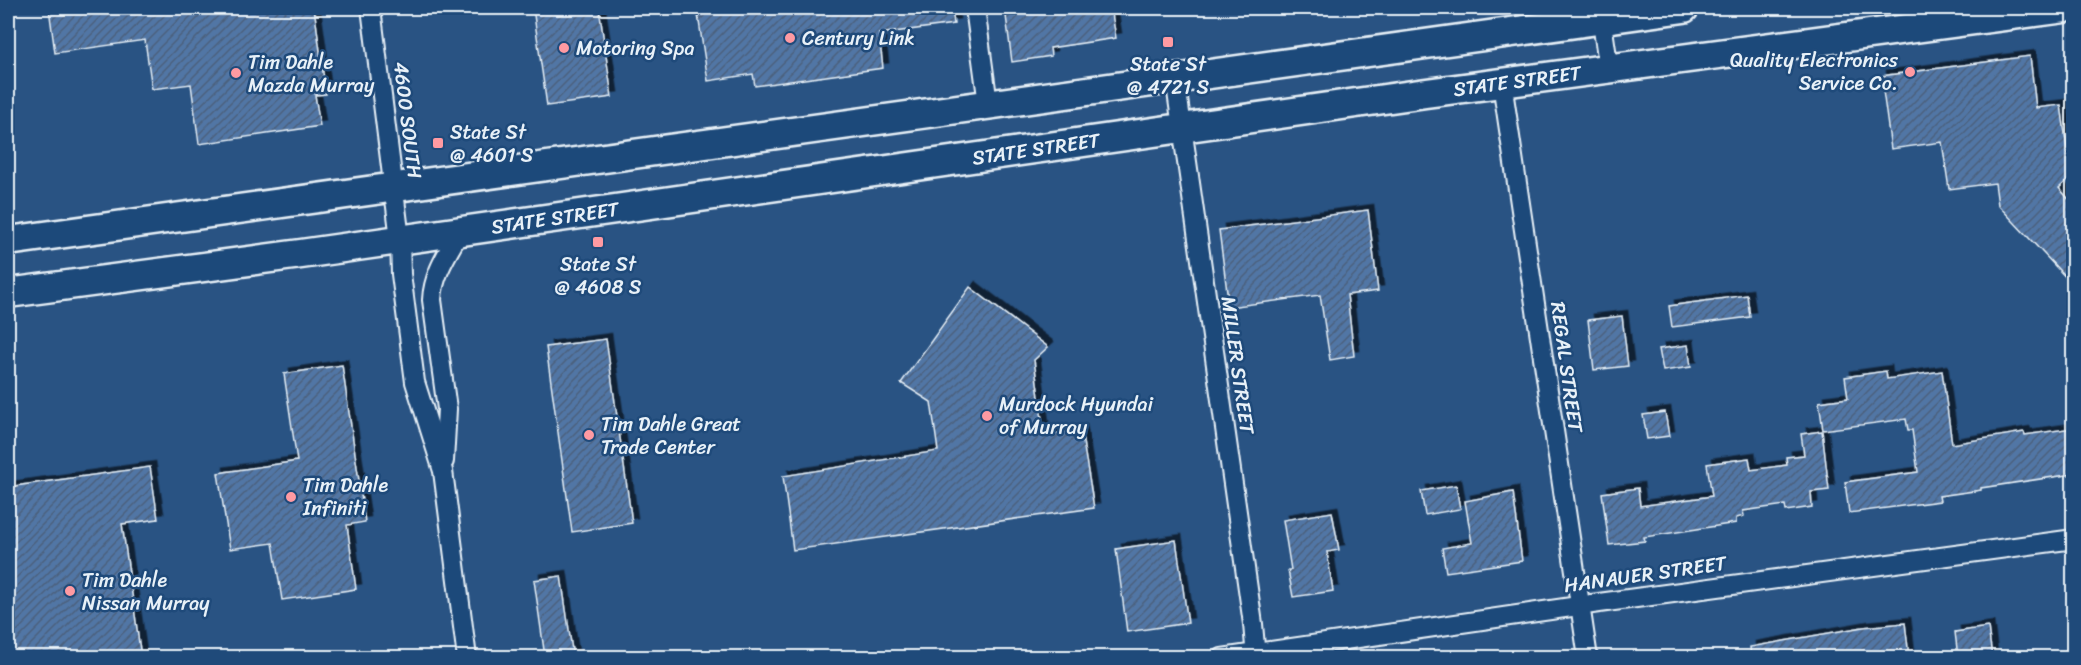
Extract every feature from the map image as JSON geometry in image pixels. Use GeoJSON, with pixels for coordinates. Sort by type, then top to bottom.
{"type":"FeatureCollection","features":[{"type":"Feature","properties":{"kind":"main road"},"geometry":{"type":"LineString","coordinates":[[8,241],[1175,78],[1601,13],[1684,8]]}},
{"type":"Feature","properties":{"kind":"main road","name":"STATE STREET"},"geometry":{"type":"LineString","coordinates":[[8,292],[460,231],[1502,83],[2065,8]]}},
{"type":"Feature","properties":{"kind":"street","name":"4600 SOUTH"},"geometry":{"type":"LineString","coordinates":[[370,8],[400,239],[401,274],[415,382],[443,471]]}},
{"type":"Feature","properties":{"kind":"street"},"geometry":{"type":"LineString","coordinates":[[975,8],[988,104]]}},
{"type":"Feature","properties":{"kind":"street"},"geometry":{"type":"LineString","coordinates":[[1601,13],[1609,70]]}},
{"type":"Feature","properties":{"kind":"street","name":"MILLER STREET"},"geometry":{"type":"LineString","coordinates":[[1175,78],[1255,655]]}},
{"type":"Feature","properties":{"kind":"street","name":"REGAL STREET"},"geometry":{"type":"LineString","coordinates":[[1502,83],[1588,657]]}},
{"type":"Feature","properties":{"kind":"street"},"geometry":{"type":"LineString","coordinates":[[460,231],[440,268],[433,288],[432,300],[447,410],[443,471],[467,657]]}},
{"type":"Feature","properties":{"kind":"street","name":"HANAUER STREET"},"geometry":{"type":"LineString","coordinates":[[1222,657],[1255,655],[1579,606],[2073,539]]}},
{"type":"Feature","properties":{"kind":"building","name":"Tim Dahle Mazda Murray"},"geometry":{"type":"Polygon","coordinates":[[[49,8],[314,8],[326,94],[315,95],[320,126],[199,144],[191,84],[152,89],[145,40],[55,53],[49,8]]]}},
{"type":"Feature","properties":{"kind":"building"},"geometry":{"type":"Polygon","coordinates":[[[533,8],[599,8],[612,97],[547,106],[533,8]]]}},
{"type":"Feature","properties":{"kind":"building","name":"Century Link"},"geometry":{"type":"Polygon","coordinates":[[[697,8],[952,8],[954,24],[879,34],[883,68],[755,86],[753,74],[708,81],[697,8]]]}},
{"type":"Feature","properties":{"kind":"building"},"geometry":{"type":"Polygon","coordinates":[[[1005,8],[1111,8],[1116,38],[1050,48],[1051,56],[1012,62],[1005,8]]]}},
{"type":"Feature","properties":{"kind":"building"},"geometry":{"type":"Polygon","coordinates":[[[2030,56],[2036,108],[2061,105],[2071,177],[2059,188],[2073,204],[2073,285],[1998,205],[1995,183],[1949,189],[1942,142],[1891,149],[1881,76],[2030,56]]]}},
{"type":"Feature","properties":{"kind":"building"},"geometry":{"type":"Polygon","coordinates":[[[1368,210],[1378,291],[1347,295],[1354,356],[1330,360],[1320,295],[1229,307],[1219,230],[1368,210]]]}},
{"type":"Feature","properties":{"kind":"building","name":"Murdock Hyundai of Murray"},"geometry":{"type":"Polygon","coordinates":[[[970,287],[1048,347],[1034,360],[1044,435],[1081,430],[1094,508],[793,550],[783,476],[938,451],[931,402],[901,383],[970,287]]]}},
{"type":"Feature","properties":{"kind":"building"},"geometry":{"type":"Polygon","coordinates":[[[1747,295],[1750,317],[1672,327],[1669,306],[1747,295]]]}},
{"type":"Feature","properties":{"kind":"building"},"geometry":{"type":"Polygon","coordinates":[[[1622,316],[1628,366],[1594,370],[1588,320],[1622,316]]]}},
{"type":"Feature","properties":{"kind":"building","name":"Tim Dahle Great Trade Center"},"geometry":{"type":"Polygon","coordinates":[[[606,339],[632,523],[572,532],[546,347],[606,339]]]}},
{"type":"Feature","properties":{"kind":"building"},"geometry":{"type":"Polygon","coordinates":[[[1688,345],[1691,367],[1663,371],[1659,349],[1688,345]]]}},
{"type":"Feature","properties":{"kind":"building","name":"Tim Dahle Infiniti"},"geometry":{"type":"Polygon","coordinates":[[[342,365],[365,522],[347,525],[356,589],[282,600],[273,543],[230,549],[218,473],[297,461],[284,374],[342,365]]]}},
{"type":"Feature","properties":{"kind":"building"},"geometry":{"type":"Polygon","coordinates":[[[1886,371],[1887,379],[1942,371],[1952,444],[2024,432],[2025,435],[2073,428],[2073,474],[1939,496],[1940,501],[1849,513],[1845,482],[1918,472],[1912,430],[1908,430],[1906,419],[1823,430],[1819,402],[1848,398],[1845,377],[1886,371]]]}},
{"type":"Feature","properties":{"kind":"building"},"geometry":{"type":"Polygon","coordinates":[[[1665,412],[1669,436],[1647,439],[1643,415],[1665,412]]]}},
{"type":"Feature","properties":{"kind":"building"},"geometry":{"type":"Polygon","coordinates":[[[1822,431],[1829,490],[1811,492],[1812,507],[1786,511],[1785,505],[1743,511],[1744,516],[1736,518],[1736,523],[1644,537],[1645,541],[1609,545],[1602,493],[1638,488],[1640,506],[1712,496],[1707,464],[1749,458],[1751,470],[1787,465],[1786,457],[1804,455],[1801,434],[1822,431]]]}},
{"type":"Feature","properties":{"kind":"building","name":"Tim Dahle Nissan Murray"},"geometry":{"type":"Polygon","coordinates":[[[150,467],[158,519],[122,524],[141,657],[8,657],[8,487],[150,467]]]}},
{"type":"Feature","properties":{"kind":"building"},"geometry":{"type":"Polygon","coordinates":[[[1456,485],[1460,509],[1425,515],[1421,491],[1456,485]]]}},
{"type":"Feature","properties":{"kind":"building"},"geometry":{"type":"Polygon","coordinates":[[[1513,492],[1522,561],[1446,572],[1442,548],[1472,543],[1465,501],[1513,492]]]}},
{"type":"Feature","properties":{"kind":"building"},"geometry":{"type":"Polygon","coordinates":[[[1332,512],[1339,550],[1327,552],[1333,591],[1293,597],[1283,520],[1332,512]]]}},
{"type":"Feature","properties":{"kind":"building"},"geometry":{"type":"Polygon","coordinates":[[[1176,540],[1188,623],[1127,632],[1116,549],[1176,540]]]}},
{"type":"Feature","properties":{"kind":"building"},"geometry":{"type":"Polygon","coordinates":[[[561,576],[573,657],[545,657],[534,580],[561,576]]]}},
{"type":"Feature","properties":{"kind":"building"},"geometry":{"type":"Polygon","coordinates":[[[1905,623],[1909,657],[1751,657],[1750,647],[1863,627],[1905,623]]]}},
{"type":"Feature","properties":{"kind":"building"},"geometry":{"type":"Polygon","coordinates":[[[1988,627],[1992,657],[1958,657],[1955,632],[1988,627]]]}},
{"type":"Feature","properties":{"kind":"place","name":"Century Link"},"geometry":{"type":"Point","coordinates":[790,38]}},
{"type":"Feature","properties":{"kind":"place","name":"State St @ 4721 S"},"geometry":{"type":"Point","coordinates":[1168,42]}},
{"type":"Feature","properties":{"kind":"place","name":"Motoring Spa"},"geometry":{"type":"Point","coordinates":[564,48]}},
{"type":"Feature","properties":{"kind":"place","name":"Quality Electronics Service Co."},"geometry":{"type":"Point","coordinates":[1910,72]}},
{"type":"Feature","properties":{"kind":"place","name":"Tim Dahle Mazda Murray"},"geometry":{"type":"Point","coordinates":[236,73]}},
{"type":"Feature","properties":{"kind":"place","name":"State St @ 4601 S"},"geometry":{"type":"Point","coordinates":[438,143]}},
{"type":"Feature","properties":{"kind":"place","name":"State St @ 4608 S"},"geometry":{"type":"Point","coordinates":[598,242]}},
{"type":"Feature","properties":{"kind":"place","name":"Murdock Hyundai of Murray"},"geometry":{"type":"Point","coordinates":[987,416]}},
{"type":"Feature","properties":{"kind":"place","name":"Tim Dahle Great Trade Center"},"geometry":{"type":"Point","coordinates":[589,435]}},
{"type":"Feature","properties":{"kind":"place","name":"Tim Dahle Infiniti"},"geometry":{"type":"Point","coordinates":[291,497]}},
{"type":"Feature","properties":{"kind":"place","name":"Tim Dahle Nissan Murray"},"geometry":{"type":"Point","coordinates":[70,591]}}]}
